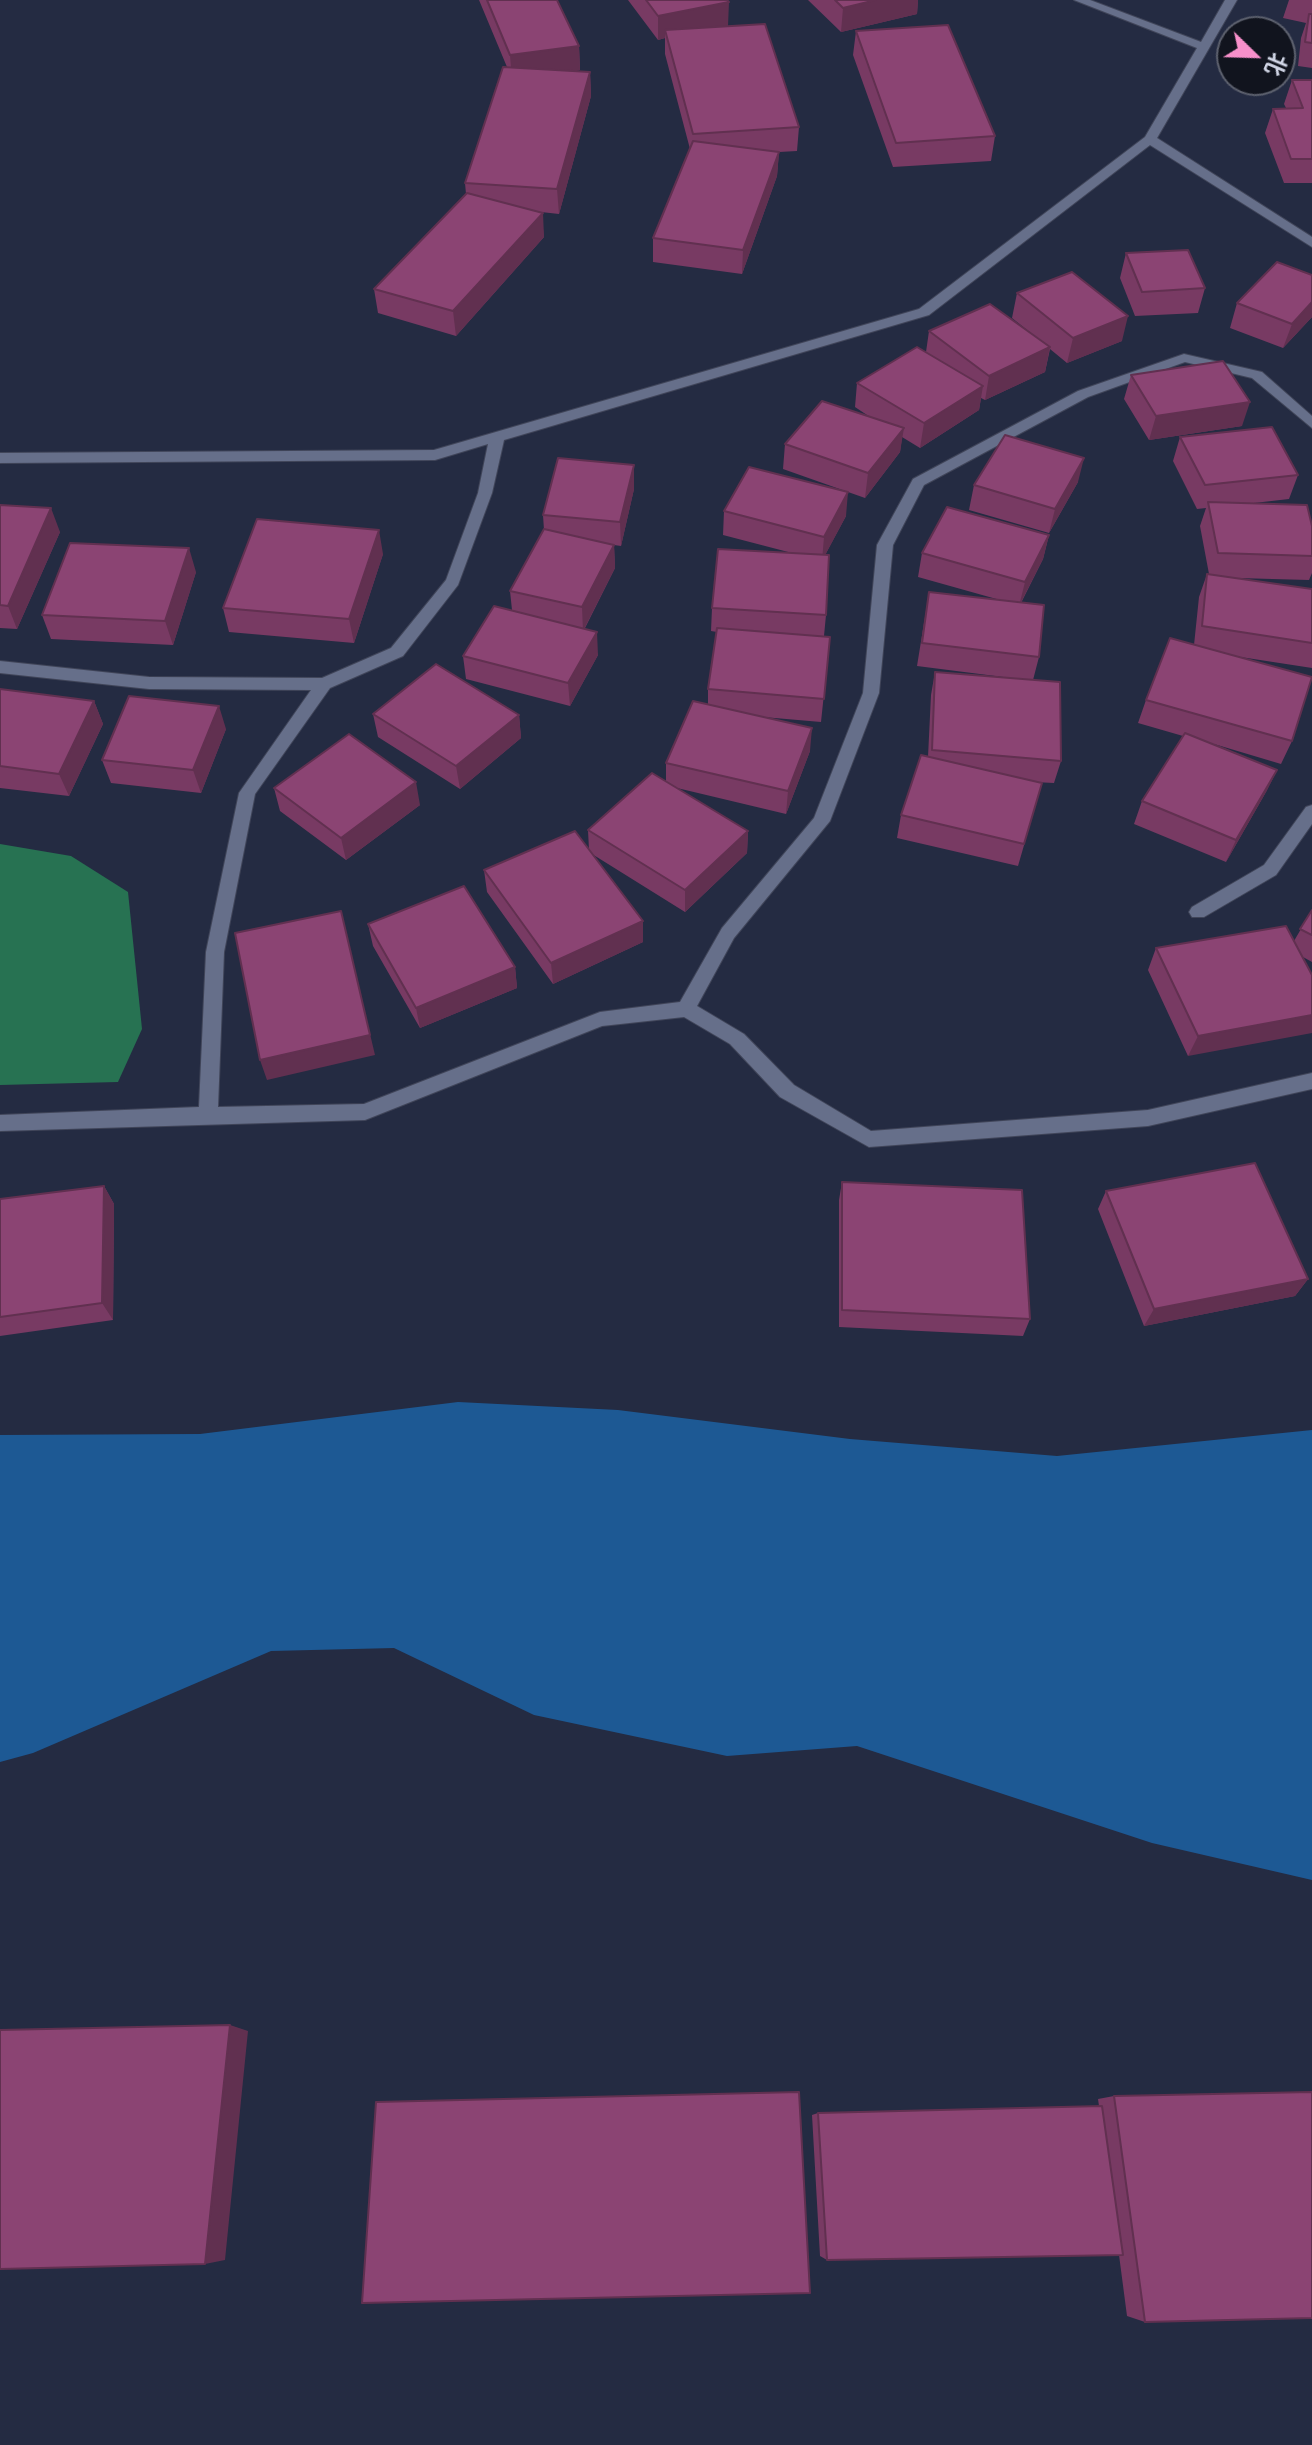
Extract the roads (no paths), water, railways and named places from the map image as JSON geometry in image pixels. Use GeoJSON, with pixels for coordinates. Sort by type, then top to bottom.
{"type":"FeatureCollection","features":[{"type":"Feature","properties":{"kind":"street"},"geometry":{"type":"LineString","coordinates":[[1080,0],[1204,47]]}},
{"type":"Feature","properties":{"kind":"street"},"geometry":{"type":"LineString","coordinates":[[0,458],[435,455],[924,312],[1150,139],[1231,0]]}},
{"type":"Feature","properties":{"kind":"street"},"geometry":{"type":"LineString","coordinates":[[1150,139],[1312,243]]}},
{"type":"Feature","properties":{"kind":"street"},"geometry":{"type":"LineString","coordinates":[[686,1009],[728,933],[821,821],[871,693],[885,545],[918,482],[1083,394],[1184,358],[1257,375],[1312,424]]}},
{"type":"Feature","properties":{"kind":"street"},"geometry":{"type":"LineString","coordinates":[[0,667],[149,683],[324,684],[397,652],[453,581],[485,493],[497,437]]}},
{"type":"Feature","properties":{"kind":"street"},"geometry":{"type":"LineString","coordinates":[[208,1115],[215,952],[247,793],[324,684]]}},
{"type":"Feature","properties":{"kind":"street"},"geometry":{"type":"LineString","coordinates":[[1198,912],[1270,870],[1312,811]]}},
{"type":"Feature","properties":{"kind":"street"},"geometry":{"type":"LineString","coordinates":[[0,1123],[365,1112],[600,1019],[686,1009],[737,1039],[787,1091],[869,1139],[1148,1118],[1312,1081]]}},
{"type":"Feature","properties":{"kind":"water"},"geometry":{"type":"Polygon","coordinates":[[[458,1402],[618,1410],[850,1439],[1057,1456],[1312,1430],[1312,1880],[1152,1843],[857,1746],[727,1756],[534,1715],[394,1648],[271,1651],[33,1753],[0,1762],[0,1435],[200,1434],[458,1402]]]}}]}
